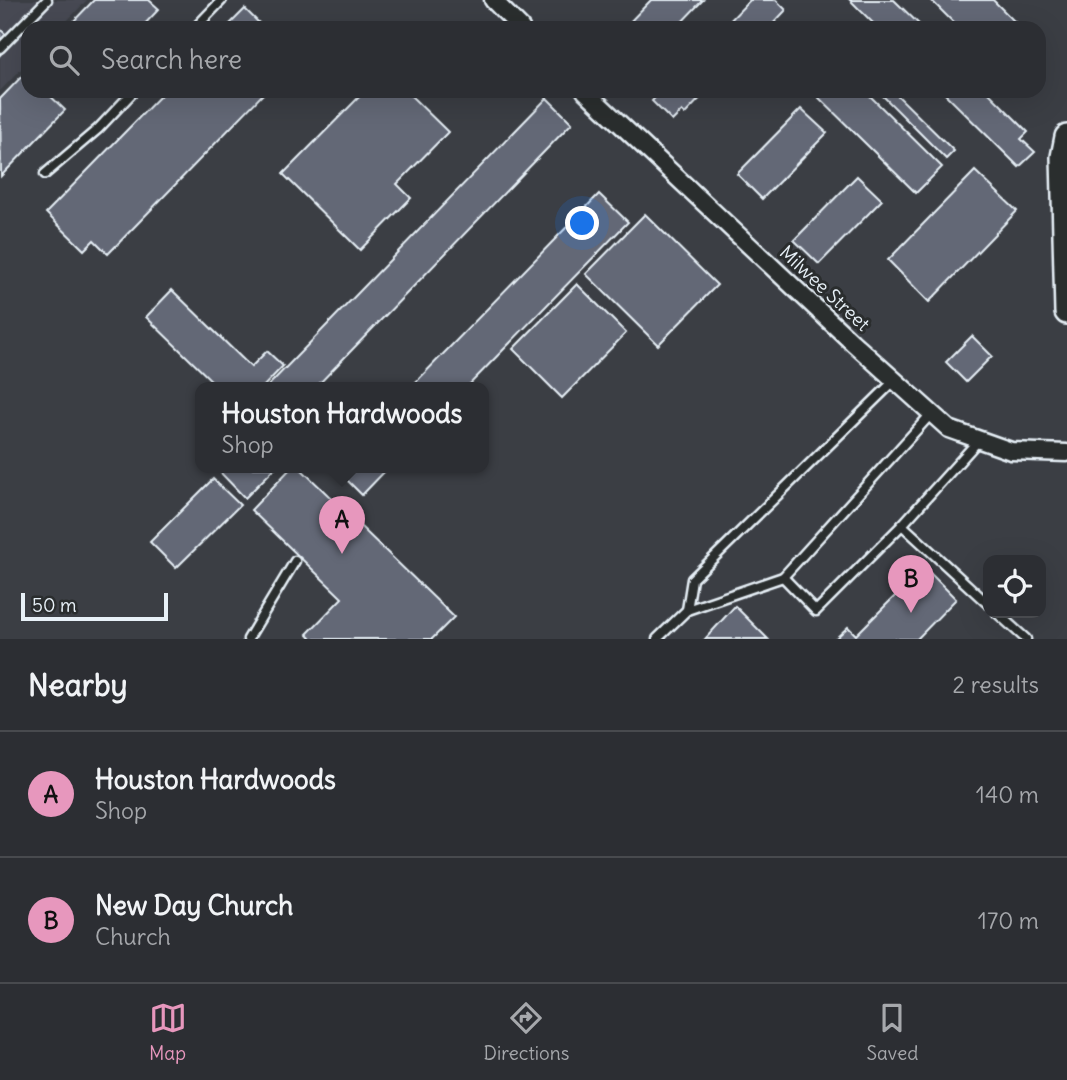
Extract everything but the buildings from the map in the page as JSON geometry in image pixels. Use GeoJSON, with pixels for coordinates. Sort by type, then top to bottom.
{"type":"FeatureCollection","features":[{"type":"Feature","properties":{"kind":"street"},"geometry":{"type":"LineString","coordinates":[[493,0],[514,21]]}},
{"type":"Feature","properties":{"kind":"street","name":"Milwee Street"},"geometry":{"type":"LineString","coordinates":[[592,98],[894,381],[949,429],[1011,451],[1067,453]]}},
{"type":"Feature","properties":{"kind":"street"},"geometry":{"type":"LineString","coordinates":[[1067,137],[1063,157],[1067,312]]}},
{"type":"Feature","properties":{"kind":"lane"},"geometry":{"type":"LineString","coordinates":[[26,21],[47,0]]}},
{"type":"Feature","properties":{"kind":"lane"},"geometry":{"type":"LineString","coordinates":[[202,21],[222,0]]}},
{"type":"Feature","properties":{"kind":"lane"},"geometry":{"type":"LineString","coordinates":[[0,48],[21,27]]}},
{"type":"Feature","properties":{"kind":"lane"},"geometry":{"type":"LineString","coordinates":[[45,174],[98,129],[127,98]]}},
{"type":"Feature","properties":{"kind":"lane"},"geometry":{"type":"LineString","coordinates":[[687,610],[692,579],[894,381]]}},
{"type":"Feature","properties":{"kind":"lane"},"geometry":{"type":"LineString","coordinates":[[657,639],[687,610],[783,577],[931,414]]}},
{"type":"Feature","properties":{"kind":"lane"},"geometry":{"type":"LineString","coordinates":[[783,577],[816,611],[902,525],[978,441]]}},
{"type":"Feature","properties":{"kind":"lane"},"geometry":{"type":"LineString","coordinates":[[902,525],[983,599]]}},
{"type":"Feature","properties":{"kind":"lane"},"geometry":{"type":"LineString","coordinates":[[248,639],[295,561]]}},
{"type":"Feature","properties":{"kind":"lane"},"geometry":{"type":"LineString","coordinates":[[1003,618],[1026,639]]}},
{"type":"Feature","properties":{"kind":"shaded area"},"geometry":{"type":"Polygon","coordinates":[[[0,0],[87,0],[67,21],[21,21],[21,69],[0,91],[0,0]]]}},
{"type":"Feature","properties":{"kind":"place","name":"Houston Hardwoods"},"geometry":{"type":"Point","coordinates":[342,554]}},
{"type":"Feature","properties":{"kind":"place","name":"New Day Church"},"geometry":{"type":"Point","coordinates":[911,613]}}]}
